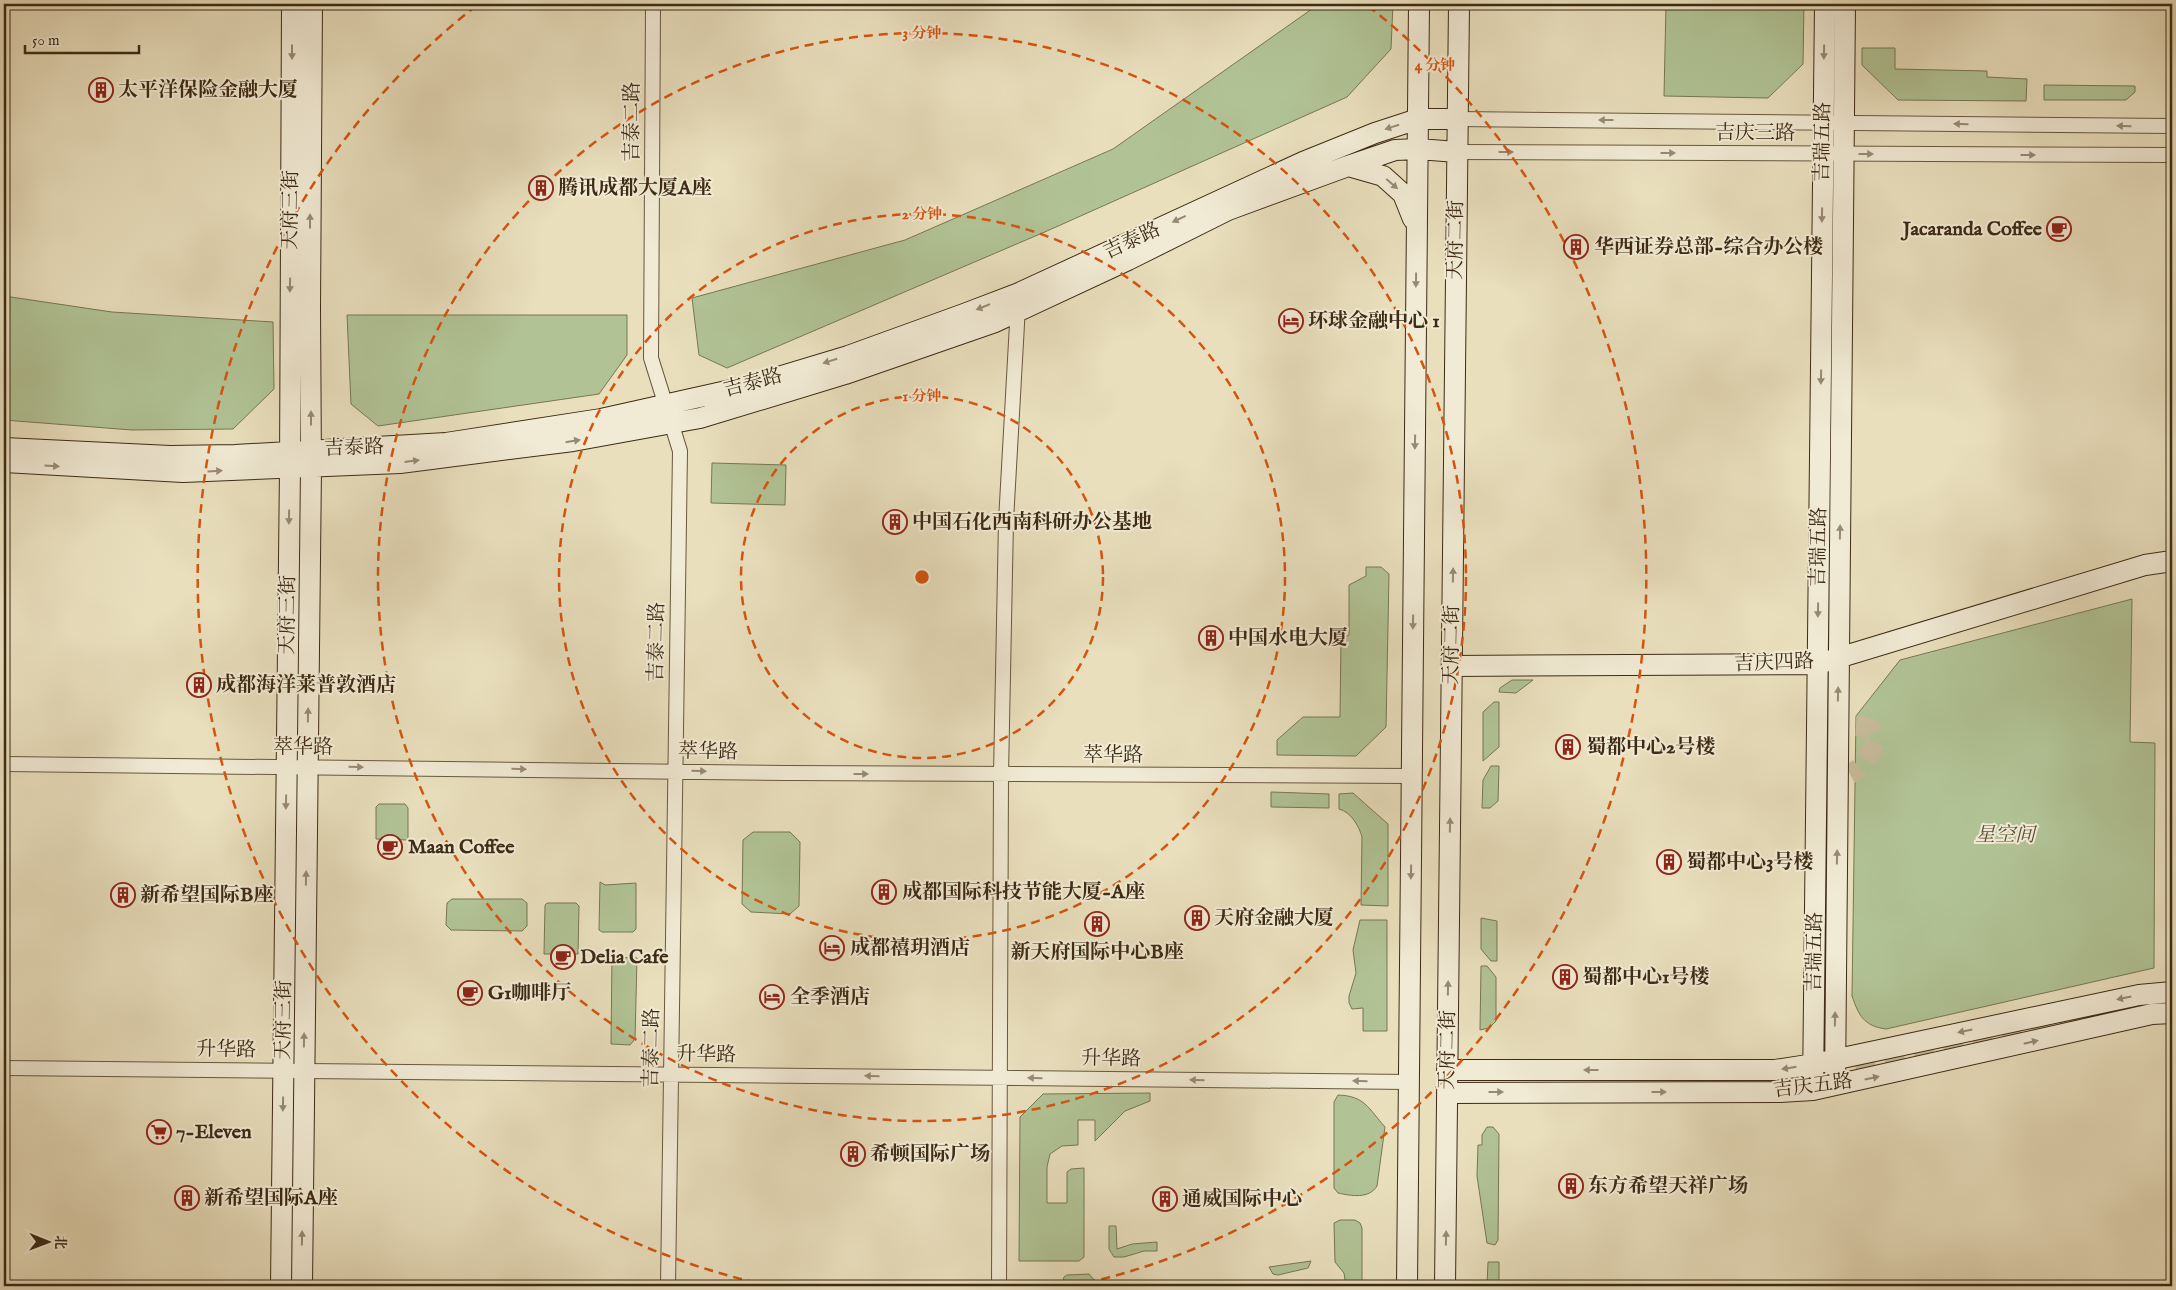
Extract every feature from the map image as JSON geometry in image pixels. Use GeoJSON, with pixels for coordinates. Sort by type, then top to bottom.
{"type":"FeatureCollection","features":[{"type":"Feature","properties":{"kind":"street","name":"天府三街"},"geometry":{"type":"LineString","coordinates":[[281,1286],[290,459],[292,4]]}},
{"type":"Feature","properties":{"kind":"street","name":"天府三街"},"geometry":{"type":"LineString","coordinates":[[302,1286],[311,458],[312,4]]}},
{"type":"Feature","properties":{"kind":"street","name":"吉泰二路"},"geometry":{"type":"LineString","coordinates":[[653,4],[651,358],[680,451],[668,1286]]}},
{"type":"Feature","properties":{"kind":"street","name":"天府二街"},"geometry":{"type":"LineString","coordinates":[[1407,1286],[1419,4]]}},
{"type":"Feature","properties":{"kind":"street","name":"天府二街"},"geometry":{"type":"LineString","coordinates":[[1445,1286],[1459,4]]}},
{"type":"Feature","properties":{"kind":"street","name":"吉瑞五路"},"geometry":{"type":"LineString","coordinates":[[1813,1090],[1824,4]]}},
{"type":"Feature","properties":{"kind":"street","name":"吉瑞五路"},"geometry":{"type":"LineString","coordinates":[[1835,1085],[1844,775],[1838,656],[1844,4]]}},
{"type":"Feature","properties":{"kind":"street","name":"吉泰路"},"geometry":{"type":"LineString","coordinates":[[311,458],[400,463],[573,441],[700,418],[845,374],[995,322],[1018,302],[1303,162],[1375,133],[1418,119],[1458,119]]}},
{"type":"Feature","properties":{"kind":"street","name":"吉庆三路"},"geometry":{"type":"LineString","coordinates":[[1458,119],[2172,126]]}},
{"type":"Feature","properties":{"kind":"street","name":"吉泰路"},"geometry":{"type":"LineString","coordinates":[[4,462],[184,472],[446,443],[602,419],[749,386],[848,356],[964,314],[1018,302],[1128,260],[1228,210],[1395,150],[1418,149],[1457,152]]}},
{"type":"Feature","properties":{"kind":"street","name":"吉庆三路"},"geometry":{"type":"LineString","coordinates":[[1457,152],[2172,155]]}},
{"type":"Feature","properties":{"kind":"street"},"geometry":{"type":"LineString","coordinates":[[1348,166],[1383,176],[1403,194],[1414,221],[1416,253]]}},
{"type":"Feature","properties":{"kind":"street"},"geometry":{"type":"LineString","coordinates":[[999,1286],[1001,775],[1006,521],[1018,302]]}},
{"type":"Feature","properties":{"kind":"street","name":"吉泰路"},"geometry":{"type":"LineString","coordinates":[[4,448],[170,456],[234,455],[290,459]]}},
{"type":"Feature","properties":{"kind":"street","name":"吉庆四路"},"geometry":{"type":"LineString","coordinates":[[1452,666],[1818,664],[1838,656],[2145,565],[2172,561]]}},
{"type":"Feature","properties":{"kind":"street","name":"萃华路"},"geometry":{"type":"LineString","coordinates":[[4,764],[1001,775],[1412,776]]}},
{"type":"Feature","properties":{"kind":"street","name":"吉庆五路"},"geometry":{"type":"LineString","coordinates":[[1447,1070],[1775,1070],[1814,1064],[2139,994],[2172,992]]}},
{"type":"Feature","properties":{"kind":"street","name":"吉庆五路"},"geometry":{"type":"LineString","coordinates":[[1447,1092],[1780,1092],[1813,1090],[2152,1014],[2172,1013]]}},
{"type":"Feature","properties":{"kind":"street","name":"升华路"},"geometry":{"type":"LineString","coordinates":[[4,1068],[1408,1082]]}},
{"type":"Feature","properties":{"kind":"green space"},"geometry":{"type":"Polygon","coordinates":[[[1319,4],[1393,4],[1391,49],[1347,97],[1047,231],[727,368],[699,355],[692,298],[905,240],[1113,149],[1319,4]]]}},
{"type":"Feature","properties":{"kind":"green space"},"geometry":{"type":"Polygon","coordinates":[[[1666,4],[1804,4],[1803,64],[1768,98],[1664,96],[1666,4]]]}},
{"type":"Feature","properties":{"kind":"green space"},"geometry":{"type":"Polygon","coordinates":[[[1862,48],[1895,48],[1895,69],[1987,71],[1987,77],[2027,79],[2026,101],[1898,100],[1862,65],[1862,48]]]}},
{"type":"Feature","properties":{"kind":"green space"},"geometry":{"type":"Polygon","coordinates":[[[2044,85],[2135,86],[2135,92],[2126,100],[2044,100],[2044,85]]]}},
{"type":"Feature","properties":{"kind":"green space"},"geometry":{"type":"Polygon","coordinates":[[[4,296],[112,312],[273,322],[274,389],[233,429],[132,430],[4,420],[4,296]]]}},
{"type":"Feature","properties":{"kind":"green space"},"geometry":{"type":"Polygon","coordinates":[[[347,315],[627,315],[627,355],[599,394],[378,426],[351,404],[347,315]]]}},
{"type":"Feature","properties":{"kind":"green space"},"geometry":{"type":"Polygon","coordinates":[[[712,463],[786,465],[785,505],[711,503],[712,463]]]}},
{"type":"Feature","properties":{"kind":"green space"},"geometry":{"type":"Polygon","coordinates":[[[1366,567],[1381,567],[1389,574],[1386,727],[1356,756],[1277,755],[1277,740],[1303,717],[1340,717],[1341,639],[1349,635],[1349,585],[1366,576],[1366,567]]]}},
{"type":"Feature","properties":{"kind":"green space","name":"星空间"},"geometry":{"type":"Polygon","coordinates":[[[2132,599],[2130,742],[2155,743],[2154,968],[1886,1029],[1867,1023],[1857,1009],[1852,996],[1856,716],[1900,660],[2132,599]]]}},
{"type":"Feature","properties":{"kind":"green space"},"geometry":{"type":"Polygon","coordinates":[[[1512,680],[1533,680],[1516,693],[1499,692],[1500,688],[1512,680]]]}},
{"type":"Feature","properties":{"kind":"green space"},"geometry":{"type":"Polygon","coordinates":[[[1494,702],[1499,702],[1499,747],[1483,761],[1483,712],[1494,702]]]}},
{"type":"Feature","properties":{"kind":"green space"},"geometry":{"type":"Polygon","coordinates":[[[1491,766],[1499,766],[1498,801],[1490,808],[1482,808],[1483,780],[1491,766]]]}},
{"type":"Feature","properties":{"kind":"green space"},"geometry":{"type":"Polygon","coordinates":[[[1271,792],[1329,794],[1329,808],[1271,807],[1271,792]]]}},
{"type":"Feature","properties":{"kind":"green space"},"geometry":{"type":"Polygon","coordinates":[[[1353,793],[1388,824],[1388,906],[1361,905],[1362,837],[1354,820],[1347,813],[1339,809],[1339,794],[1353,793]]]}},
{"type":"Feature","properties":{"kind":"green space"},"geometry":{"type":"Polygon","coordinates":[[[379,804],[405,804],[408,808],[408,840],[376,839],[376,807],[379,804]]]}},
{"type":"Feature","properties":{"kind":"green space"},"geometry":{"type":"Polygon","coordinates":[[[753,832],[790,832],[800,842],[799,906],[790,914],[751,912],[742,904],[743,840],[753,832]]]}},
{"type":"Feature","properties":{"kind":"green space"},"geometry":{"type":"Polygon","coordinates":[[[600,882],[605,885],[636,883],[636,929],[633,932],[602,932],[599,930],[600,882]]]}},
{"type":"Feature","properties":{"kind":"green space"},"geometry":{"type":"Polygon","coordinates":[[[452,899],[522,899],[527,903],[527,926],[522,931],[451,930],[446,925],[447,903],[452,899]]]}},
{"type":"Feature","properties":{"kind":"green space"},"geometry":{"type":"Polygon","coordinates":[[[547,903],[576,903],[579,906],[578,954],[544,954],[545,905],[547,903]]]}},
{"type":"Feature","properties":{"kind":"green space"},"geometry":{"type":"Polygon","coordinates":[[[1481,918],[1497,921],[1497,961],[1491,961],[1481,949],[1481,918]]]}},
{"type":"Feature","properties":{"kind":"green space"},"geometry":{"type":"Polygon","coordinates":[[[1360,920],[1387,920],[1387,1031],[1363,1031],[1363,1008],[1352,1009],[1349,1003],[1349,996],[1356,973],[1353,950],[1360,920]]]}},
{"type":"Feature","properties":{"kind":"green space"},"geometry":{"type":"Polygon","coordinates":[[[612,957],[637,958],[635,1039],[630,1045],[611,1044],[612,957]]]}},
{"type":"Feature","properties":{"kind":"green space"},"geometry":{"type":"Polygon","coordinates":[[[1481,966],[1487,966],[1496,977],[1496,1021],[1489,1028],[1480,1030],[1481,966]]]}},
{"type":"Feature","properties":{"kind":"green space"},"geometry":{"type":"Polygon","coordinates":[[[1150,1093],[1150,1101],[1125,1111],[1095,1141],[1095,1120],[1078,1120],[1078,1145],[1062,1146],[1050,1154],[1047,1167],[1047,1203],[1067,1203],[1067,1172],[1071,1169],[1084,1168],[1084,1257],[1079,1261],[1019,1261],[1020,1117],[1043,1094],[1150,1093]]]}},
{"type":"Feature","properties":{"kind":"green space"},"geometry":{"type":"Polygon","coordinates":[[[1338,1095],[1354,1098],[1365,1104],[1385,1127],[1377,1186],[1365,1195],[1354,1196],[1338,1193],[1334,1188],[1334,1102],[1338,1095]]]}},
{"type":"Feature","properties":{"kind":"green space"},"geometry":{"type":"Polygon","coordinates":[[[1487,1127],[1493,1127],[1499,1134],[1498,1240],[1495,1245],[1487,1243],[1477,1176],[1478,1145],[1482,1145],[1482,1135],[1487,1127]]]}},
{"type":"Feature","properties":{"kind":"green space"},"geometry":{"type":"Polygon","coordinates":[[[1340,1220],[1355,1220],[1360,1223],[1362,1228],[1362,1286],[1346,1286],[1344,1273],[1335,1262],[1334,1223],[1340,1220]]]}},
{"type":"Feature","properties":{"kind":"green space"},"geometry":{"type":"Polygon","coordinates":[[[1109,1226],[1116,1226],[1117,1249],[1132,1244],[1157,1242],[1157,1251],[1144,1251],[1124,1257],[1114,1257],[1109,1249],[1109,1226]]]}},
{"type":"Feature","properties":{"kind":"green space"},"geometry":{"type":"Polygon","coordinates":[[[1311,1261],[1308,1268],[1278,1275],[1273,1274],[1269,1267],[1311,1261]]]}},
{"type":"Feature","properties":{"kind":"green space"},"geometry":{"type":"Polygon","coordinates":[[[1488,1262],[1499,1262],[1499,1286],[1487,1286],[1488,1262]]]}},
{"type":"Feature","properties":{"kind":"green space"},"geometry":{"type":"Polygon","coordinates":[[[1089,1274],[1095,1281],[1095,1286],[1062,1286],[1064,1277],[1067,1275],[1089,1274]]]}},
{"type":"Feature","properties":{"kind":"tunnel"},"geometry":{"type":"LineString","coordinates":[[1826,724],[1860,726],[1871,729],[1876,742],[1863,764],[1850,774]]}},
{"type":"Feature","properties":{"kind":"tunnel"},"geometry":{"type":"LineString","coordinates":[[1823,1046],[1823,1073],[2144,1005],[2172,1002]]}},
{"type":"Feature","properties":{"kind":"place","name":"太平洋保险金融大厦"},"geometry":{"type":"Point","coordinates":[101,90]}},
{"type":"Feature","properties":{"kind":"place","name":"腾讯成都大厦A座"},"geometry":{"type":"Point","coordinates":[541,188]}},
{"type":"Feature","properties":{"kind":"place","name":"Jacaranda Coffee"},"geometry":{"type":"Point","coordinates":[2059,229]}},
{"type":"Feature","properties":{"kind":"place","name":"华西证券总部-综合办公楼"},"geometry":{"type":"Point","coordinates":[1576,247]}},
{"type":"Feature","properties":{"kind":"place","name":"环球金融中心 1"},"geometry":{"type":"Point","coordinates":[1291,321]}},
{"type":"Feature","properties":{"kind":"place","name":"中国石化西南科研办公基地"},"geometry":{"type":"Point","coordinates":[895,522]}},
{"type":"Feature","properties":{"kind":"place","name":"中国水电大厦"},"geometry":{"type":"Point","coordinates":[1211,638]}},
{"type":"Feature","properties":{"kind":"place","name":"成都海洋莱普敦酒店"},"geometry":{"type":"Point","coordinates":[199,685]}},
{"type":"Feature","properties":{"kind":"place","name":"蜀都中心2号楼"},"geometry":{"type":"Point","coordinates":[1568,747]}},
{"type":"Feature","properties":{"kind":"place","name":"Maan Coffee"},"geometry":{"type":"Point","coordinates":[390,847]}},
{"type":"Feature","properties":{"kind":"place","name":"蜀都中心3号楼"},"geometry":{"type":"Point","coordinates":[1669,862]}},
{"type":"Feature","properties":{"kind":"place","name":"成都国际科技节能大厦-A座"},"geometry":{"type":"Point","coordinates":[884,892]}},
{"type":"Feature","properties":{"kind":"place","name":"新希望国际B座"},"geometry":{"type":"Point","coordinates":[123,895]}},
{"type":"Feature","properties":{"kind":"place","name":"天府金融大厦"},"geometry":{"type":"Point","coordinates":[1197,918]}},
{"type":"Feature","properties":{"kind":"place","name":"新天府国际中心B座"},"geometry":{"type":"Point","coordinates":[1097,924]}},
{"type":"Feature","properties":{"kind":"place","name":"成都禧玥酒店"},"geometry":{"type":"Point","coordinates":[832,948]}},
{"type":"Feature","properties":{"kind":"place","name":"Delia Cafe"},"geometry":{"type":"Point","coordinates":[563,957]}},
{"type":"Feature","properties":{"kind":"place","name":"蜀都中心1号楼"},"geometry":{"type":"Point","coordinates":[1565,977]}},
{"type":"Feature","properties":{"kind":"place","name":"G1咖啡厅"},"geometry":{"type":"Point","coordinates":[470,993]}},
{"type":"Feature","properties":{"kind":"place","name":"全季酒店"},"geometry":{"type":"Point","coordinates":[772,997]}},
{"type":"Feature","properties":{"kind":"place","name":"7-Eleven"},"geometry":{"type":"Point","coordinates":[159,1132]}},
{"type":"Feature","properties":{"kind":"place","name":"希顿国际广场"},"geometry":{"type":"Point","coordinates":[853,1154]}},
{"type":"Feature","properties":{"kind":"place","name":"东方希望天祥广场"},"geometry":{"type":"Point","coordinates":[1571,1186]}},
{"type":"Feature","properties":{"kind":"place","name":"新希望国际A座"},"geometry":{"type":"Point","coordinates":[187,1198]}},
{"type":"Feature","properties":{"kind":"place","name":"通威国际中心"},"geometry":{"type":"Point","coordinates":[1165,1199]}}]}
